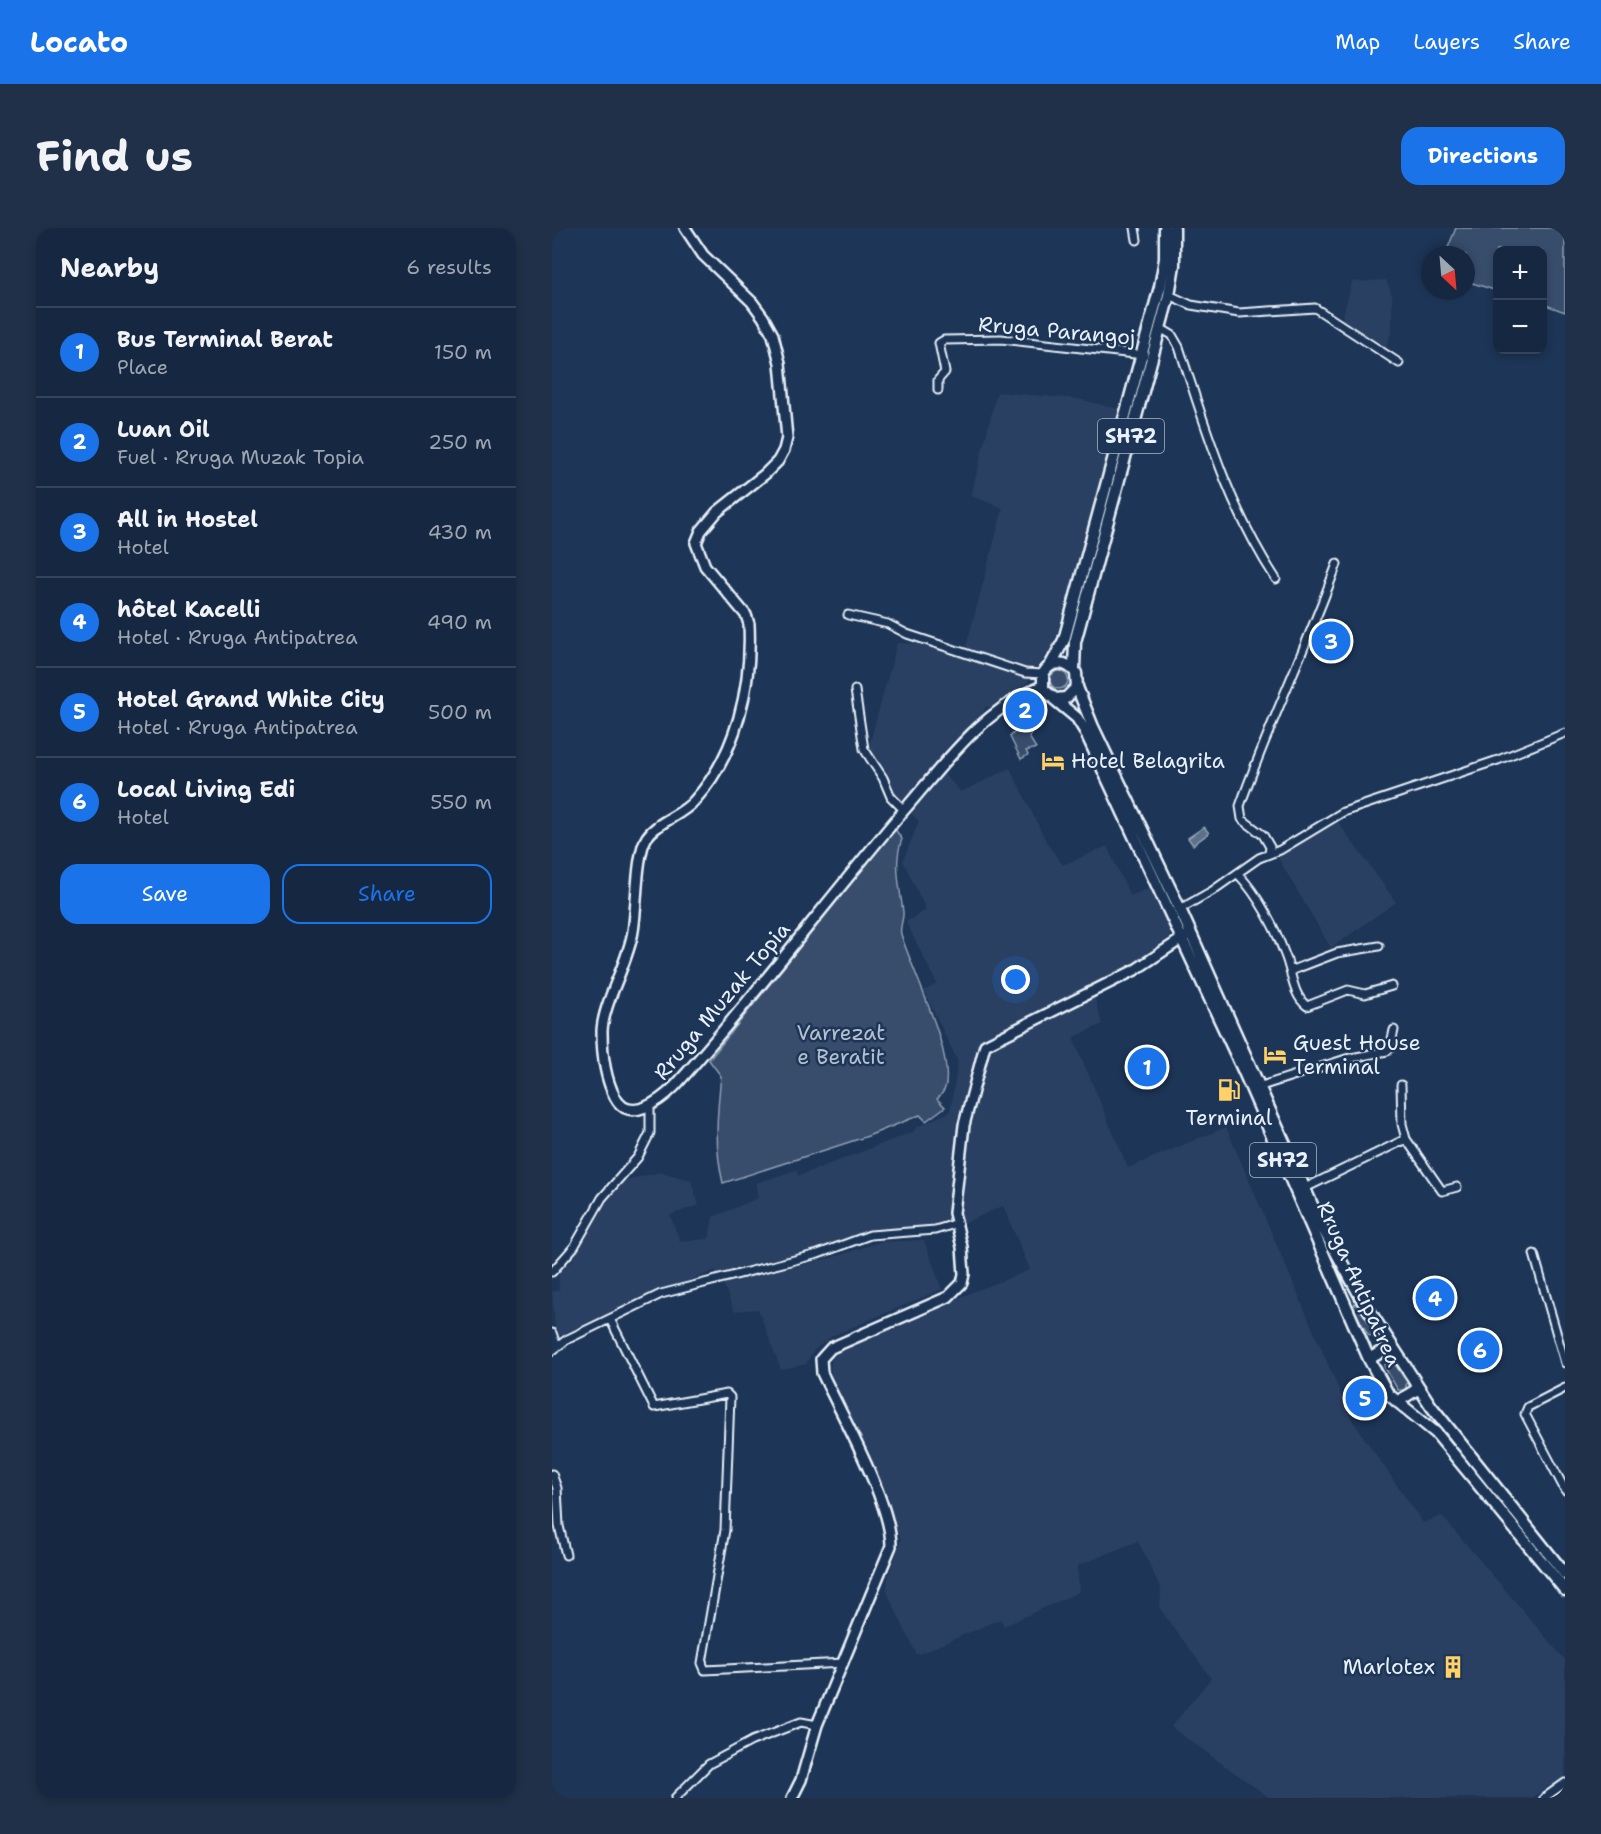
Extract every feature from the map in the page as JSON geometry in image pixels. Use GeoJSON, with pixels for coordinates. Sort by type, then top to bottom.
{"type":"FeatureCollection","features":[{"type":"Feature","properties":{"kind":"main road","name":"Rruga Antipatrea"},"geometry":{"type":"LineString","coordinates":[[1165,228],[1165,259],[1148,356],[1075,642],[1074,669],[1078,680],[1077,687],[1128,813],[1187,936],[1317,1227],[1369,1359],[1388,1394],[1415,1413],[1436,1433],[1565,1590]]}},
{"type":"Feature","properties":{"kind":"main road","name":"Rruga Antipatrea"},"geometry":{"type":"LineString","coordinates":[[1174,228],[1174,265],[1160,328],[1148,356],[1064,640],[1045,675],[1051,697],[1077,718],[1180,909],[1187,936]]}},
{"type":"Feature","properties":{"kind":"main road"},"geometry":{"type":"LineString","coordinates":[[1045,675],[1060,663],[1074,669]]}},
{"type":"Feature","properties":{"kind":"main road"},"geometry":{"type":"LineString","coordinates":[[1051,697],[1066,698],[1077,687]]}},
{"type":"Feature","properties":{"kind":"main road","name":"Rruga Antipatrea"},"geometry":{"type":"LineString","coordinates":[[1255,1088],[1305,1188],[1317,1227],[1391,1346],[1431,1406],[1565,1574]]}},
{"type":"Feature","properties":{"kind":"main road"},"geometry":{"type":"LineString","coordinates":[[1369,1359],[1391,1346]]}},
{"type":"Feature","properties":{"kind":"main road"},"geometry":{"type":"LineString","coordinates":[[1397,1402],[1419,1388]]}},
{"type":"Feature","properties":{"kind":"street","name":"Rruga Muzak Topia"},"geometry":{"type":"LineString","coordinates":[[685,228],[703,255],[753,302],[773,335],[780,363],[787,438],[778,461],[717,512],[701,531],[696,543],[705,566],[746,615],[749,635],[746,695],[720,764],[707,786],[692,804],[647,837],[642,850],[633,933],[602,1031],[607,1077],[617,1101],[631,1109],[650,1106],[662,1099],[700,1058],[866,853],[959,745],[1045,675]]}},
{"type":"Feature","properties":{"kind":"street"},"geometry":{"type":"LineString","coordinates":[[1136,228],[1137,240]]}},
{"type":"Feature","properties":{"kind":"street"},"geometry":{"type":"LineString","coordinates":[[1169,295],[1191,305],[1239,313],[1315,308],[1399,363]]}},
{"type":"Feature","properties":{"kind":"street"},"geometry":{"type":"LineString","coordinates":[[1160,328],[1172,335],[1179,347],[1211,448],[1229,495],[1276,579]]}},
{"type":"Feature","properties":{"kind":"street","name":"Rruga Parangoj"},"geometry":{"type":"LineString","coordinates":[[938,390],[938,380],[945,372],[939,343],[944,340],[1002,339],[1148,356]]}},
{"type":"Feature","properties":{"kind":"street"},"geometry":{"type":"LineString","coordinates":[[1269,853],[1270,847],[1263,835],[1242,819],[1240,806],[1266,733],[1310,635],[1337,564]]}},
{"type":"Feature","properties":{"kind":"street"},"geometry":{"type":"LineString","coordinates":[[848,615],[888,624],[907,634],[1025,673],[1045,675]]}},
{"type":"Feature","properties":{"kind":"street"},"geometry":{"type":"LineString","coordinates":[[855,690],[864,749],[883,778],[891,797],[904,810]]}},
{"type":"Feature","properties":{"kind":"street"},"geometry":{"type":"LineString","coordinates":[[1180,909],[1269,853],[1280,850],[1343,812],[1498,760],[1565,733]]}},
{"type":"Feature","properties":{"kind":"street"},"geometry":{"type":"LineString","coordinates":[[1238,874],[1246,882],[1273,928],[1298,994],[1307,1006],[1348,990],[1365,994],[1392,986]]}},
{"type":"Feature","properties":{"kind":"street"},"geometry":{"type":"LineString","coordinates":[[792,1798],[801,1780],[817,1725],[891,1546],[891,1535],[875,1486],[822,1373],[821,1359],[831,1348],[948,1297],[962,1283],[964,1261],[954,1213],[964,1125],[985,1045],[1135,970],[1187,936]]}},
{"type":"Feature","properties":{"kind":"street"},"geometry":{"type":"LineString","coordinates":[[1290,971],[1338,953],[1379,946]]}},
{"type":"Feature","properties":{"kind":"street"},"geometry":{"type":"LineString","coordinates":[[1255,1088],[1346,1059],[1387,1051],[1390,1048],[1394,1030]]}},
{"type":"Feature","properties":{"kind":"street"},"geometry":{"type":"LineString","coordinates":[[1401,1084],[1402,1124],[1406,1139],[1442,1191],[1457,1187]]}},
{"type":"Feature","properties":{"kind":"street"},"geometry":{"type":"LineString","coordinates":[[552,1272],[574,1247],[602,1198],[638,1157],[650,1133],[650,1106]]}},
{"type":"Feature","properties":{"kind":"street"},"geometry":{"type":"LineString","coordinates":[[1305,1188],[1406,1139]]}},
{"type":"Feature","properties":{"kind":"street"},"geometry":{"type":"LineString","coordinates":[[552,1333],[555,1349],[662,1294],[813,1255],[870,1234],[935,1230],[955,1224]]}},
{"type":"Feature","properties":{"kind":"street"},"geometry":{"type":"LineString","coordinates":[[1534,1254],[1565,1363]]}},
{"type":"Feature","properties":{"kind":"street"},"geometry":{"type":"LineString","coordinates":[[610,1319],[654,1407],[727,1394],[730,1397],[725,1530],[709,1611],[702,1663],[705,1670],[844,1663]]}},
{"type":"Feature","properties":{"kind":"street"},"geometry":{"type":"LineString","coordinates":[[1565,1388],[1528,1407],[1525,1414],[1565,1490]]}},
{"type":"Feature","properties":{"kind":"street"},"geometry":{"type":"LineString","coordinates":[[552,1474],[557,1488],[559,1526],[566,1555]]}},
{"type":"Feature","properties":{"kind":"street"},"geometry":{"type":"LineString","coordinates":[[675,1798],[709,1764],[752,1742],[801,1722],[817,1725]]}},
{"type":"Feature","properties":{"kind":"street"},"geometry":{"type":"LineString","coordinates":[[1544,1798],[1565,1783]]}},
{"type":"Feature","properties":{"kind":"shaded area"},"geometry":{"type":"Polygon","coordinates":[[[1386,280],[1392,295],[1392,330],[1385,351],[1341,322],[1352,282],[1386,280]]]}},
{"type":"Feature","properties":{"kind":"shaded area"},"geometry":{"type":"Polygon","coordinates":[[[997,392],[1078,399],[1123,410],[1054,643],[1028,682],[995,709],[986,706],[980,719],[953,741],[934,764],[961,792],[1010,768],[1048,845],[1063,865],[1107,846],[1130,896],[1149,888],[1171,930],[1170,936],[1146,957],[1091,985],[1102,1024],[1073,1038],[1128,1168],[1226,1127],[1352,1420],[1423,1523],[1442,1516],[1565,1660],[1565,1798],[1560,1798],[1549,1786],[1531,1798],[1270,1798],[1171,1727],[1211,1678],[1160,1609],[1161,1589],[1138,1541],[1077,1566],[1079,1592],[1004,1626],[1000,1619],[917,1655],[887,1592],[888,1577],[901,1540],[830,1369],[832,1359],[839,1351],[970,1293],[1030,1270],[1003,1206],[967,1222],[872,1230],[826,1247],[719,1277],[715,1270],[556,1337],[552,1292],[559,1290],[559,1271],[572,1261],[599,1212],[623,1181],[660,1172],[691,1180],[699,1205],[670,1215],[680,1241],[709,1239],[713,1217],[758,1198],[756,1183],[796,1170],[798,1176],[913,1132],[917,1127],[950,1112],[958,1062],[924,991],[937,984],[906,922],[926,910],[903,861],[919,821],[889,792],[868,750],[897,643],[919,644],[963,658],[1003,508],[971,496],[997,392]]]}},
{"type":"Feature","properties":{"kind":"shaded area"},"geometry":{"type":"Polygon","coordinates":[[[1337,821],[1396,902],[1331,948],[1278,858],[1337,821]]]}},
{"type":"Feature","properties":{"kind":"shaded area"},"geometry":{"type":"Polygon","coordinates":[[[1204,827],[1209,833],[1193,845],[1188,838],[1204,827]]]}},
{"type":"Feature","properties":{"kind":"shaded area"},"geometry":{"type":"Polygon","coordinates":[[[924,1240],[942,1289],[832,1336],[814,1350],[806,1364],[781,1370],[758,1309],[734,1311],[723,1283],[831,1258],[880,1242],[924,1240]]]}},
{"type":"Feature","properties":{"kind":"green space"},"geometry":{"type":"Polygon","coordinates":[[[1456,228],[1565,228],[1565,312],[1547,305],[1547,246],[1493,246],[1493,290],[1475,284],[1475,246],[1449,246],[1456,228]]]}},
{"type":"Feature","properties":{"kind":"green space"},"geometry":{"type":"Polygon","coordinates":[[[1059,671],[1065,674],[1068,680],[1065,686],[1059,689],[1053,686],[1050,680],[1053,674],[1059,671]]]}},
{"type":"Feature","properties":{"kind":"green space"},"geometry":{"type":"Polygon","coordinates":[[[1024,722],[1035,725],[1029,737],[1036,748],[1026,751],[1028,755],[1021,759],[1010,737],[1024,722]]]}},
{"type":"Feature","properties":{"kind":"green space","name":"Varrezat e Beratit"},"geometry":{"type":"Polygon","coordinates":[[[895,829],[902,839],[898,857],[903,912],[901,934],[931,1012],[944,1055],[945,1088],[937,1099],[945,1107],[926,1121],[920,1115],[868,1136],[723,1183],[717,1143],[721,1076],[709,1060],[895,829]]]}},
{"type":"Feature","properties":{"kind":"green space"},"geometry":{"type":"Polygon","coordinates":[[[1355,1303],[1376,1331],[1374,1337],[1368,1335],[1353,1307],[1355,1303]]]}},
{"type":"Feature","properties":{"kind":"green space"},"geometry":{"type":"Polygon","coordinates":[[[1388,1361],[1394,1363],[1407,1382],[1405,1390],[1398,1390],[1384,1366],[1388,1361]]]}},
{"type":"Feature","properties":{"kind":"place","name":"All in Hostel"},"geometry":{"type":"Point","coordinates":[1331,641]}},
{"type":"Feature","properties":{"kind":"place","name":"Luan Oil"},"geometry":{"type":"Point","coordinates":[1025,710]}},
{"type":"Feature","properties":{"kind":"place","name":"Hotel Belagrita"},"geometry":{"type":"Point","coordinates":[1053,761]}},
{"type":"Feature","properties":{"kind":"place","name":"Guest House Terminal"},"geometry":{"type":"Point","coordinates":[1275,1055]}},
{"type":"Feature","properties":{"kind":"place","name":"Bus Terminal Berat"},"geometry":{"type":"Point","coordinates":[1147,1067]}},
{"type":"Feature","properties":{"kind":"place","name":"Terminal"},"geometry":{"type":"Point","coordinates":[1229,1090]}},
{"type":"Feature","properties":{"kind":"place","name":"hôtel Kacelli"},"geometry":{"type":"Point","coordinates":[1435,1298]}},
{"type":"Feature","properties":{"kind":"place","name":"Local Living Edi"},"geometry":{"type":"Point","coordinates":[1480,1350]}},
{"type":"Feature","properties":{"kind":"place","name":"Hotel Grand White City"},"geometry":{"type":"Point","coordinates":[1365,1398]}},
{"type":"Feature","properties":{"kind":"place","name":"Marlotex"},"geometry":{"type":"Point","coordinates":[1453,1667]}}]}
